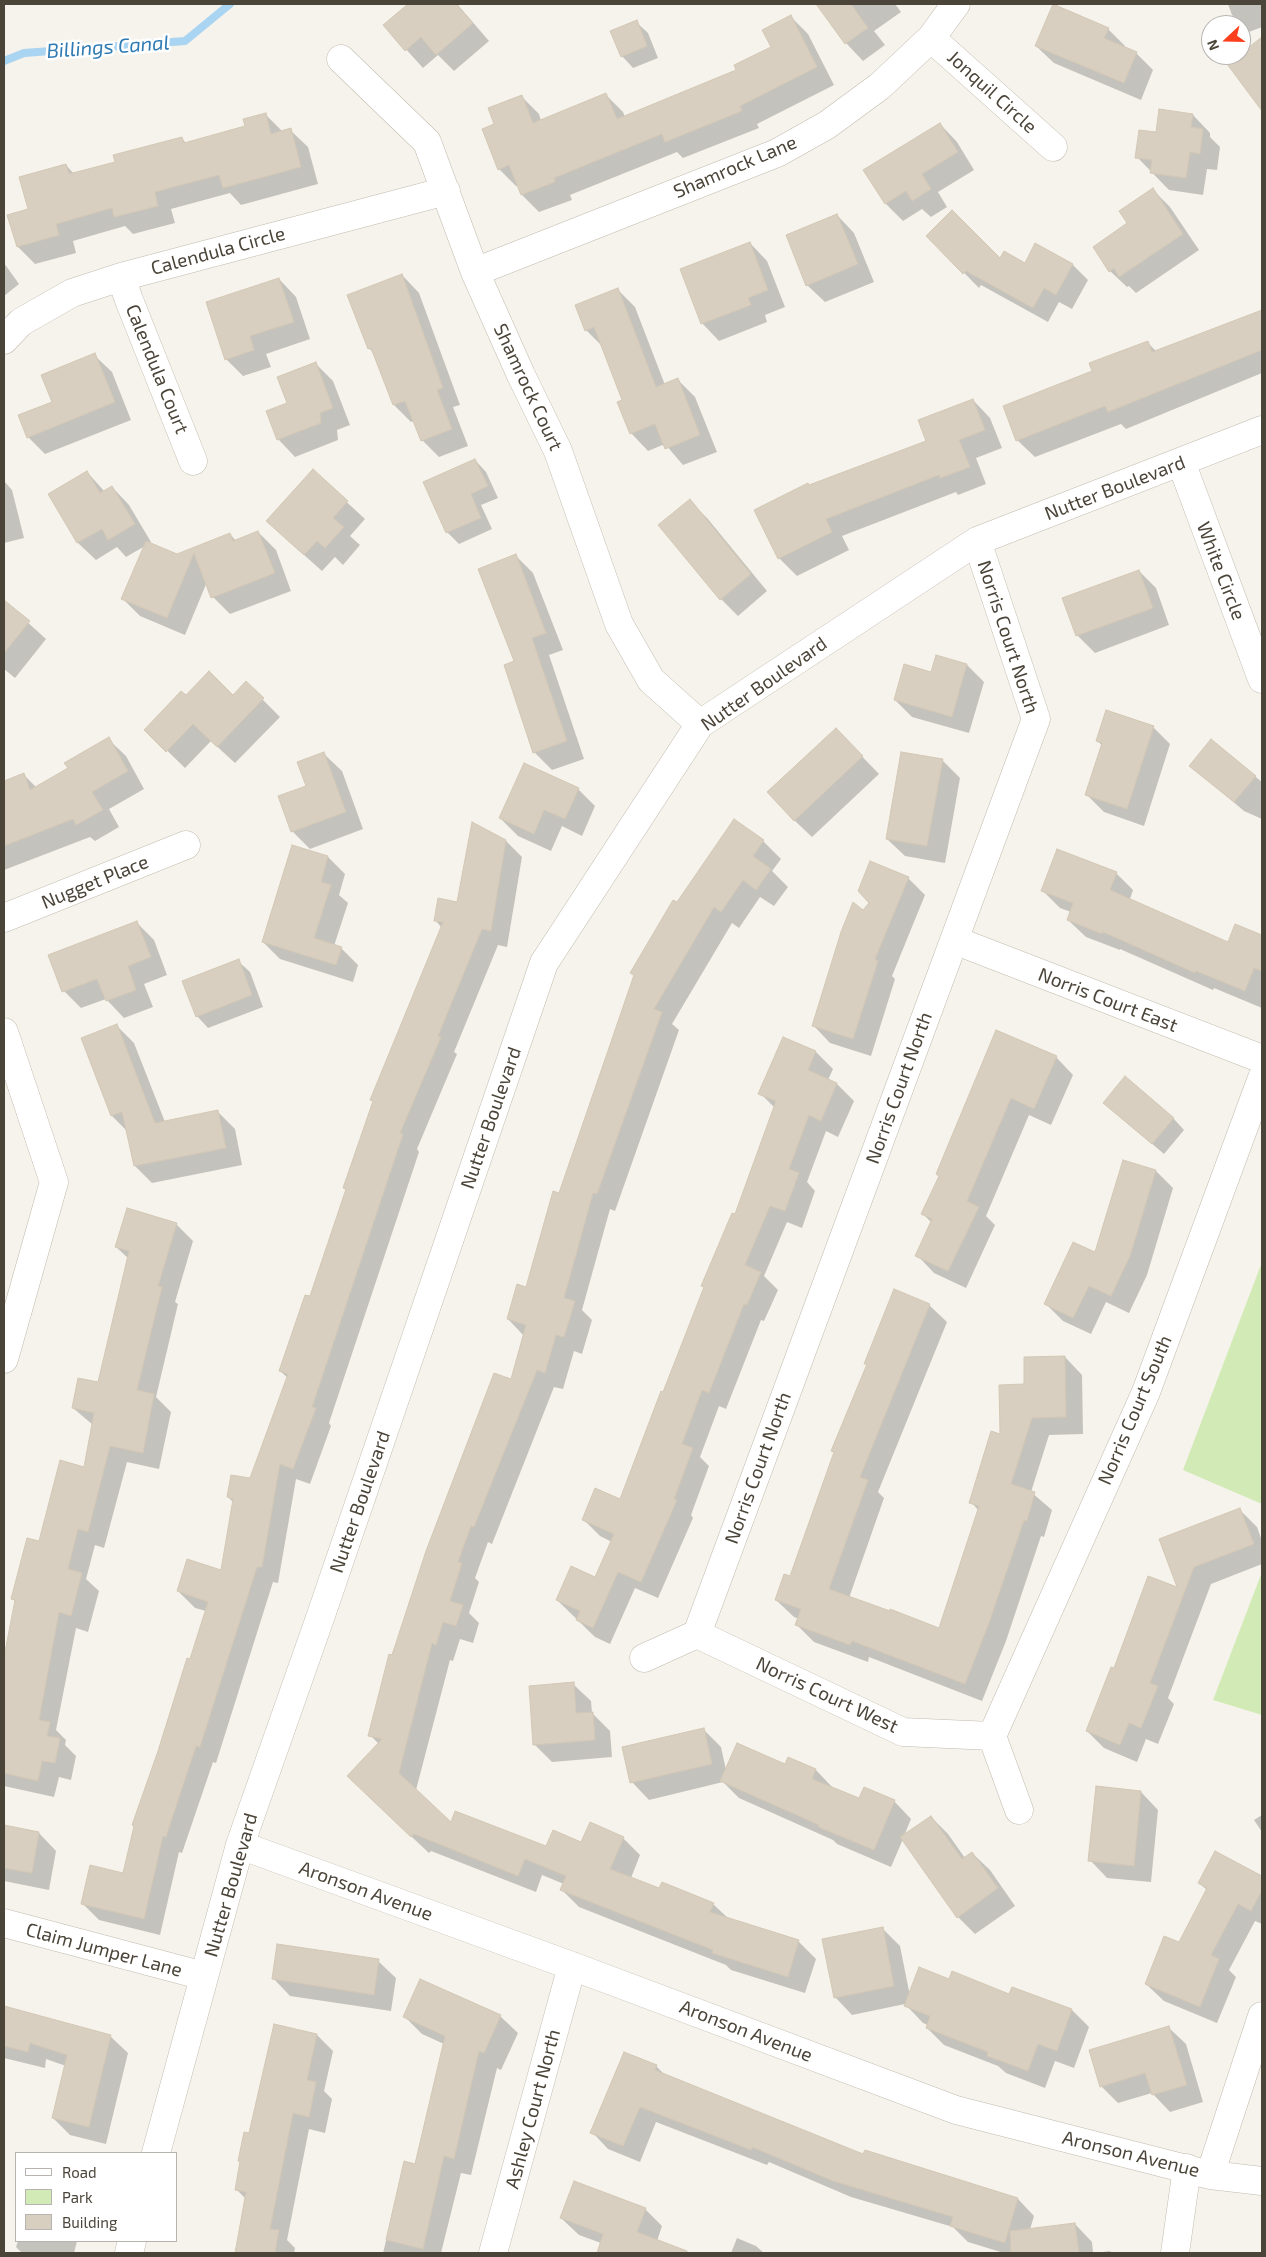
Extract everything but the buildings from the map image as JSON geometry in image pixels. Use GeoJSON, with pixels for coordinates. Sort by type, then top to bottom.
{"type":"FeatureCollection","features":[{"type":"Feature","properties":{"kind":"street","name":"Shamrock Lane"},"geometry":{"type":"LineString","coordinates":[[475,272],[777,153],[827,125],[880,86],[931,38],[956,4]]}},
{"type":"Feature","properties":{"kind":"street","name":"Jonquil Circle"},"geometry":{"type":"LineString","coordinates":[[931,38],[1053,147]]}},
{"type":"Feature","properties":{"kind":"street","name":"Shamrock Court"},"geometry":{"type":"LineString","coordinates":[[341,59],[427,142],[475,272],[521,376],[558,450],[619,624],[651,680],[700,724]]}},
{"type":"Feature","properties":{"kind":"street","name":"Calendula Circle"},"geometry":{"type":"LineString","coordinates":[[4,340],[21,322],[72,293],[121,277],[446,191]]}},
{"type":"Feature","properties":{"kind":"street","name":"Calendula Court"},"geometry":{"type":"LineString","coordinates":[[121,277],[128,300],[193,461]]}},
{"type":"Feature","properties":{"kind":"street","name":"Nutter Boulevard"},"geometry":{"type":"LineString","coordinates":[[156,2152],[240,1845],[324,1608],[544,963],[700,724],[977,540],[1262,430]]}},
{"type":"Feature","properties":{"kind":"street","name":"White Circle"},"geometry":{"type":"LineString","coordinates":[[1181,462],[1262,679]]}},
{"type":"Feature","properties":{"kind":"street","name":"Norris Court North"},"geometry":{"type":"LineString","coordinates":[[697,1634],[1036,719],[977,540]]}},
{"type":"Feature","properties":{"kind":"street","name":"Nugget Place"},"geometry":{"type":"LineString","coordinates":[[4,918],[186,845]]}},
{"type":"Feature","properties":{"kind":"street","name":"Norris Court East"},"geometry":{"type":"LineString","coordinates":[[954,940],[1262,1059]]}},
{"type":"Feature","properties":{"kind":"street"},"geometry":{"type":"LineString","coordinates":[[4,1032],[54,1182],[4,1359]]}},
{"type":"Feature","properties":{"kind":"street","name":"Norris Court South"},"geometry":{"type":"LineString","coordinates":[[992,1736],[1146,1392],[1262,1078]]}},
{"type":"Feature","properties":{"kind":"street"},"geometry":{"type":"LineString","coordinates":[[644,1658],[697,1634]]}},
{"type":"Feature","properties":{"kind":"street","name":"Norris Court West"},"geometry":{"type":"LineString","coordinates":[[697,1634],[903,1732],[992,1736]]}},
{"type":"Feature","properties":{"kind":"street"},"geometry":{"type":"LineString","coordinates":[[992,1736],[1019,1810]]}},
{"type":"Feature","properties":{"kind":"street","name":"Aronson Avenue"},"geometry":{"type":"LineString","coordinates":[[240,1845],[572,1966],[956,2110],[1198,2171],[1262,2181]]}},
{"type":"Feature","properties":{"kind":"street","name":"Claim Jumper Lane"},"geometry":{"type":"LineString","coordinates":[[4,1923],[204,1976]]}},
{"type":"Feature","properties":{"kind":"street","name":"Ashley Court North"},"geometry":{"type":"LineString","coordinates":[[493,2253],[572,1966]]}},
{"type":"Feature","properties":{"kind":"street"},"geometry":{"type":"LineString","coordinates":[[1175,2253],[1198,2171],[1262,2016]]}},
{"type":"Feature","properties":{"kind":"green space"},"geometry":{"type":"Polygon","coordinates":[[[1262,1262],[1262,1504],[1183,1470],[1262,1262]]]}},
{"type":"Feature","properties":{"kind":"green space"},"geometry":{"type":"Polygon","coordinates":[[[1262,1572],[1262,1715],[1213,1700],[1262,1572]]]}},
{"type":"Feature","properties":{"kind":"waterway","name":"Billings Canal"},"geometry":{"type":"LineString","coordinates":[[4,61],[24,53],[185,41],[230,4]]}}]}
